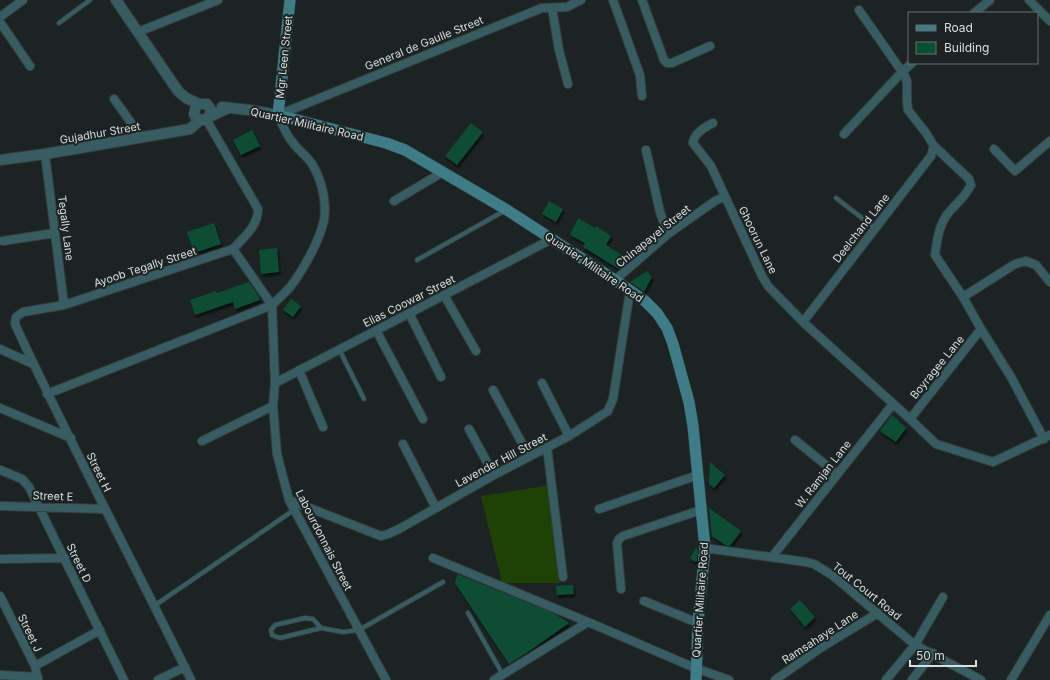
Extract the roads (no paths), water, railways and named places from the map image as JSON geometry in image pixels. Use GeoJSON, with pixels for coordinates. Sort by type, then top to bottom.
{"type":"FeatureCollection","features":[{"type":"Feature","properties":{"kind":"main road","name":"Mgr Leen Street"},"geometry":{"type":"LineString","coordinates":[[278,115],[290,0]]}},
{"type":"Feature","properties":{"kind":"main road","name":"Quartier Militaire Road"},"geometry":{"type":"LineString","coordinates":[[278,115],[386,142],[405,150],[507,210],[552,239],[645,301],[657,313],[667,328],[673,344],[690,408],[693,426],[705,548],[698,622],[695,668],[696,680]]}},
{"type":"Feature","properties":{"kind":"street"},"geometry":{"type":"LineString","coordinates":[[0,17],[23,0]]}},
{"type":"Feature","properties":{"kind":"street","name":"Quartier Militaire Road"},"geometry":{"type":"LineString","coordinates":[[116,0],[178,91],[186,98],[203,104],[278,115]]}},
{"type":"Feature","properties":{"kind":"street"},"geometry":{"type":"LineString","coordinates":[[138,32],[218,0]]}},
{"type":"Feature","properties":{"kind":"street"},"geometry":{"type":"LineString","coordinates":[[561,0],[567,7]]}},
{"type":"Feature","properties":{"kind":"street","name":"General de Gaulle Street"},"geometry":{"type":"LineString","coordinates":[[278,115],[542,8],[567,7],[581,0]]}},
{"type":"Feature","properties":{"kind":"street"},"geometry":{"type":"LineString","coordinates":[[613,0],[640,75],[642,96]]}},
{"type":"Feature","properties":{"kind":"street"},"geometry":{"type":"LineString","coordinates":[[642,0],[664,60],[667,63],[672,64],[710,46]]}},
{"type":"Feature","properties":{"kind":"street"},"geometry":{"type":"LineString","coordinates":[[975,12],[990,0]]}},
{"type":"Feature","properties":{"kind":"street"},"geometry":{"type":"LineString","coordinates":[[1029,0],[1050,21]]}},
{"type":"Feature","properties":{"kind":"street"},"geometry":{"type":"LineString","coordinates":[[552,8],[559,50],[568,84]]}},
{"type":"Feature","properties":{"kind":"street"},"geometry":{"type":"LineString","coordinates":[[859,10],[906,76],[908,110],[934,146],[970,179],[971,185],[965,196],[949,212],[942,225],[938,236],[935,255],[963,297],[981,330],[1047,437]]}},
{"type":"Feature","properties":{"kind":"street"},"geometry":{"type":"LineString","coordinates":[[0,22],[30,66]]}},
{"type":"Feature","properties":{"kind":"street"},"geometry":{"type":"LineString","coordinates":[[844,134],[911,64]]}},
{"type":"Feature","properties":{"kind":"street"},"geometry":{"type":"LineString","coordinates":[[114,99],[142,138]]}},
{"type":"Feature","properties":{"kind":"street"},"geometry":{"type":"LineString","coordinates":[[205,119],[211,110],[203,104],[196,106],[194,114],[196,118],[205,119],[228,108]]}},
{"type":"Feature","properties":{"kind":"street"},"geometry":{"type":"LineString","coordinates":[[47,394],[272,305],[290,287],[300,274],[317,238],[324,220],[325,204],[322,189],[313,165],[294,144],[278,115]]}},
{"type":"Feature","properties":{"kind":"street"},"geometry":{"type":"LineString","coordinates":[[205,119],[258,208],[258,216],[254,224],[233,249],[272,305]]}},
{"type":"Feature","properties":{"kind":"street","name":"Gujadhur Street"},"geometry":{"type":"LineString","coordinates":[[0,160],[45,154],[190,129],[205,119]]}},
{"type":"Feature","properties":{"kind":"street","name":"Ghoorun Lane"},"geometry":{"type":"LineString","coordinates":[[713,123],[696,134],[694,143],[711,166],[768,286],[803,322],[892,404],[910,418],[936,444],[993,462],[1047,437]]}},
{"type":"Feature","properties":{"kind":"street"},"geometry":{"type":"LineString","coordinates":[[994,149],[1015,171],[1050,141]]}},
{"type":"Feature","properties":{"kind":"street","name":"Deelchand Lane"},"geometry":{"type":"LineString","coordinates":[[803,322],[931,156],[934,146]]}},
{"type":"Feature","properties":{"kind":"street"},"geometry":{"type":"LineString","coordinates":[[646,150],[660,212],[668,234]]}},
{"type":"Feature","properties":{"kind":"street","name":"Tegally Lane"},"geometry":{"type":"LineString","coordinates":[[45,154],[64,305]]}},
{"type":"Feature","properties":{"kind":"street"},"geometry":{"type":"LineString","coordinates":[[394,202],[443,172]]}},
{"type":"Feature","properties":{"kind":"street","name":"Chinapayel Street"},"geometry":{"type":"LineString","coordinates":[[615,280],[668,234],[725,196]]}},
{"type":"Feature","properties":{"kind":"street"},"geometry":{"type":"LineString","coordinates":[[3,241],[55,233]]}},
{"type":"Feature","properties":{"kind":"street","name":"Elias Coowar Street"},"geometry":{"type":"LineString","coordinates":[[275,383],[552,239]]}},
{"type":"Feature","properties":{"kind":"street","name":"Ayoob Tegally Street"},"geometry":{"type":"LineString","coordinates":[[64,305],[233,249]]}},
{"type":"Feature","properties":{"kind":"street"},"geometry":{"type":"LineString","coordinates":[[963,297],[1015,264],[1026,261],[1036,265],[1050,282]]}},
{"type":"Feature","properties":{"kind":"street","name":"Lavender Hill Street"},"geometry":{"type":"LineString","coordinates":[[289,500],[381,536],[399,529],[494,475],[569,436],[608,411],[613,399],[630,291]]}},
{"type":"Feature","properties":{"kind":"street"},"geometry":{"type":"LineString","coordinates":[[444,295],[476,351]]}},
{"type":"Feature","properties":{"kind":"street","name":"Street H"},"geometry":{"type":"LineString","coordinates":[[64,305],[23,312],[16,317],[14,324],[47,394],[71,438],[104,509],[191,680]]}},
{"type":"Feature","properties":{"kind":"street","name":"Labourdonnais Street"},"geometry":{"type":"LineString","coordinates":[[272,305],[275,383],[273,406],[277,454],[289,500],[386,680]]}},
{"type":"Feature","properties":{"kind":"street"},"geometry":{"type":"LineString","coordinates":[[409,313],[441,377]]}},
{"type":"Feature","properties":{"kind":"street"},"geometry":{"type":"LineString","coordinates":[[376,330],[423,419]]}},
{"type":"Feature","properties":{"kind":"street","name":"Boyragee Lane"},"geometry":{"type":"LineString","coordinates":[[910,418],[981,330]]}},
{"type":"Feature","properties":{"kind":"street"},"geometry":{"type":"LineString","coordinates":[[0,349],[33,364]]}},
{"type":"Feature","properties":{"kind":"street"},"geometry":{"type":"LineString","coordinates":[[299,370],[323,426]]}},
{"type":"Feature","properties":{"kind":"street"},"geometry":{"type":"LineString","coordinates":[[542,384],[569,436]]}},
{"type":"Feature","properties":{"kind":"street"},"geometry":{"type":"LineString","coordinates":[[493,390],[529,456]]}},
{"type":"Feature","properties":{"kind":"street","name":"W. Ramjan Lane"},"geometry":{"type":"LineString","coordinates":[[772,557],[892,404]]}},
{"type":"Feature","properties":{"kind":"street"},"geometry":{"type":"LineString","coordinates":[[202,441],[273,406]]}},
{"type":"Feature","properties":{"kind":"street"},"geometry":{"type":"LineString","coordinates":[[0,408],[71,438]]}},
{"type":"Feature","properties":{"kind":"street"},"geometry":{"type":"LineString","coordinates":[[469,429],[494,475]]}},
{"type":"Feature","properties":{"kind":"street"},"geometry":{"type":"LineString","coordinates":[[795,440],[837,474]]}},
{"type":"Feature","properties":{"kind":"street"},"geometry":{"type":"LineString","coordinates":[[403,444],[436,508]]}},
{"type":"Feature","properties":{"kind":"street"},"geometry":{"type":"LineString","coordinates":[[547,447],[562,577]]}},
{"type":"Feature","properties":{"kind":"street","name":"Street D"},"geometry":{"type":"LineString","coordinates":[[0,470],[22,479],[29,487],[124,680]]}},
{"type":"Feature","properties":{"kind":"street"},"geometry":{"type":"LineString","coordinates":[[599,509],[698,475]]}},
{"type":"Feature","properties":{"kind":"street","name":"Street E"},"geometry":{"type":"LineString","coordinates":[[0,506],[104,509]]}},
{"type":"Feature","properties":{"kind":"street"},"geometry":{"type":"LineString","coordinates":[[621,589],[617,544],[619,539],[623,536],[701,510]]}},
{"type":"Feature","properties":{"kind":"street","name":"Tout Court Road"},"geometry":{"type":"LineString","coordinates":[[705,548],[814,564],[832,575],[915,645],[933,653],[981,680]]}},
{"type":"Feature","properties":{"kind":"street"},"geometry":{"type":"LineString","coordinates":[[0,559],[65,558]]}},
{"type":"Feature","properties":{"kind":"street"},"geometry":{"type":"LineString","coordinates":[[433,558],[695,668],[729,680]]}},
{"type":"Feature","properties":{"kind":"street","name":"Street J"},"geometry":{"type":"LineString","coordinates":[[0,596],[35,666],[38,679]]}},
{"type":"Feature","properties":{"kind":"street"},"geometry":{"type":"LineString","coordinates":[[886,680],[915,645],[943,597]]}},
{"type":"Feature","properties":{"kind":"street"},"geometry":{"type":"LineString","coordinates":[[644,601],[698,622]]}},
{"type":"Feature","properties":{"kind":"street","name":"Ramsahaye Lane"},"geometry":{"type":"LineString","coordinates":[[774,680],[822,647],[878,613]]}},
{"type":"Feature","properties":{"kind":"street"},"geometry":{"type":"LineString","coordinates":[[1011,680],[1050,615]]}},
{"type":"Feature","properties":{"kind":"street"},"geometry":{"type":"LineString","coordinates":[[494,680],[588,622]]}},
{"type":"Feature","properties":{"kind":"street"},"geometry":{"type":"LineString","coordinates":[[35,666],[100,630]]}},
{"type":"Feature","properties":{"kind":"street"},"geometry":{"type":"LineString","coordinates":[[912,680],[933,653]]}},
{"type":"Feature","properties":{"kind":"street"},"geometry":{"type":"LineString","coordinates":[[158,680],[185,668]]}},
{"type":"Feature","properties":{"kind":"street"},"geometry":{"type":"LineString","coordinates":[[0,675],[38,679]]}},
{"type":"Feature","properties":{"kind":"lane"},"geometry":{"type":"LineString","coordinates":[[59,22],[90,0]]}},
{"type":"Feature","properties":{"kind":"lane"},"geometry":{"type":"LineString","coordinates":[[836,198],[875,228]]}},
{"type":"Feature","properties":{"kind":"lane"},"geometry":{"type":"LineString","coordinates":[[417,260],[507,210]]}},
{"type":"Feature","properties":{"kind":"lane"},"geometry":{"type":"LineString","coordinates":[[339,349],[364,399]]}},
{"type":"Feature","properties":{"kind":"lane"},"geometry":{"type":"LineString","coordinates":[[154,606],[294,510]]}},
{"type":"Feature","properties":{"kind":"lane"},"geometry":{"type":"LineString","coordinates":[[321,628],[313,619],[305,618],[275,625],[271,630],[272,635],[280,638],[321,628],[343,632],[359,630],[443,582]]}},
{"type":"Feature","properties":{"kind":"lane"},"geometry":{"type":"LineString","coordinates":[[468,613],[503,675]]}}]}
